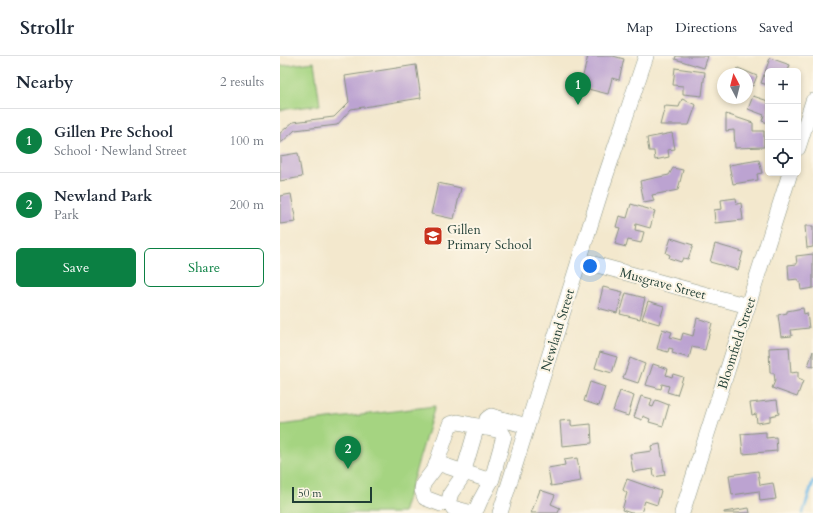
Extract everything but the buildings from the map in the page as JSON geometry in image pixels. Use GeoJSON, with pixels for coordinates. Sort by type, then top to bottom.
{"type":"FeatureCollection","features":[{"type":"Feature","properties":{"kind":"street","name":"Newland Street"},"geometry":{"type":"LineString","coordinates":[[500,513],[579,260],[646,56]]}},
{"type":"Feature","properties":{"kind":"street"},"geometry":{"type":"LineString","coordinates":[[801,140],[813,101]]}},
{"type":"Feature","properties":{"kind":"street","name":"Bloomfield Street"},"geometry":{"type":"LineString","coordinates":[[682,513],[789,176]]}},
{"type":"Feature","properties":{"kind":"street","name":"Musgrave Street"},"geometry":{"type":"LineString","coordinates":[[579,260],[748,306]]}},
{"type":"Feature","properties":{"kind":"street"},"geometry":{"type":"LineString","coordinates":[[447,504],[451,493],[460,481],[464,472],[481,427],[487,419],[491,416],[527,426]]}},
{"type":"Feature","properties":{"kind":"street"},"geometry":{"type":"LineString","coordinates":[[456,422],[481,427],[501,431],[504,436],[491,481],[474,512],[468,512],[425,498],[422,490],[423,484],[437,463],[450,424],[456,422]]}},
{"type":"Feature","properties":{"kind":"street"},"geometry":{"type":"LineString","coordinates":[[437,463],[491,481]]}},
{"type":"Feature","properties":{"kind":"green space"},"geometry":{"type":"Polygon","coordinates":[[[314,62],[320,105],[280,110],[280,66],[314,62]]]}},
{"type":"Feature","properties":{"kind":"green space"},"geometry":{"type":"Polygon","coordinates":[[[435,406],[403,513],[280,513],[280,425],[435,406]]]}},
{"type":"Feature","properties":{"kind":"waterway"},"geometry":{"type":"LineString","coordinates":[[803,513],[813,481]]}},
{"type":"Feature","properties":{"kind":"place","name":"Gillen Pre School"},"geometry":{"type":"Point","coordinates":[578,105]}},
{"type":"Feature","properties":{"kind":"place","name":"Gillen Primary School"},"geometry":{"type":"Point","coordinates":[433,236]}},
{"type":"Feature","properties":{"kind":"place","name":"Newland Park"},"geometry":{"type":"Point","coordinates":[348,469]}}]}
